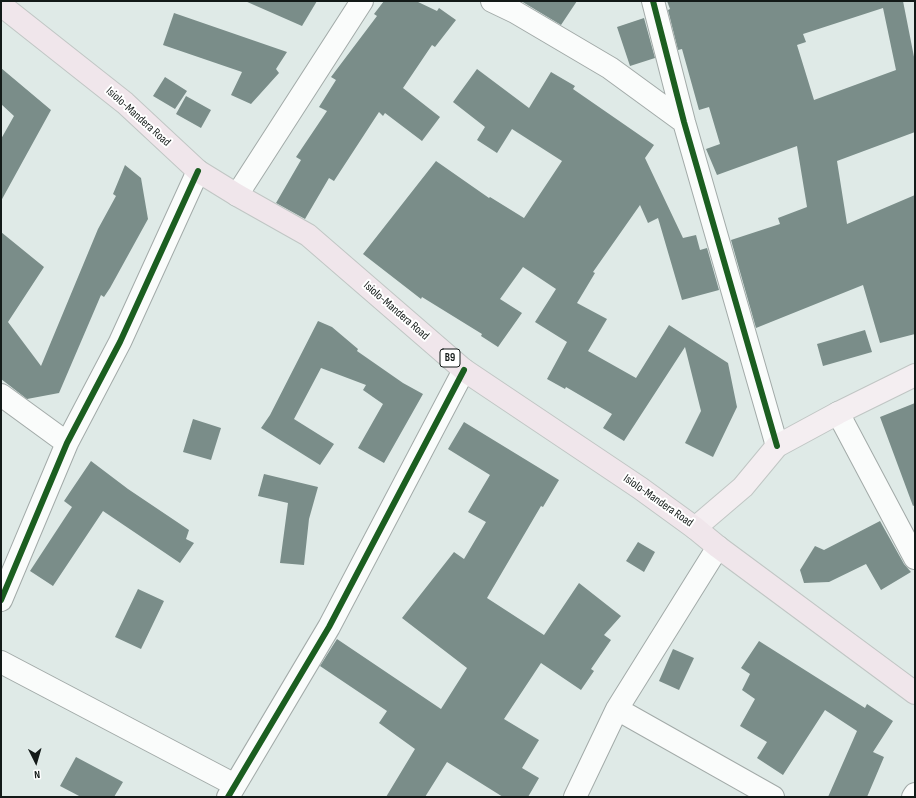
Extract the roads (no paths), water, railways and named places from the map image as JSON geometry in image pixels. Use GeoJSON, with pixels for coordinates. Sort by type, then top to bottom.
{"type":"FeatureCollection","features":[{"type":"Feature","properties":{"kind":"highway","name":"Isiolo-Mandera Road"},"geometry":{"type":"LineString","coordinates":[[1,5],[125,103],[198,171],[308,235],[464,370],[640,488],[915,692]]}},
{"type":"Feature","properties":{"kind":"main road"},"geometry":{"type":"LineString","coordinates":[[695,528],[743,487],[776,446],[915,375]]}},
{"type":"Feature","properties":{"kind":"street"},"geometry":{"type":"LineString","coordinates":[[237,195],[362,1]]}},
{"type":"Feature","properties":{"kind":"street"},"geometry":{"type":"LineString","coordinates":[[492,1],[515,12],[610,68],[684,122]]}},
{"type":"Feature","properties":{"kind":"street"},"geometry":{"type":"LineString","coordinates":[[653,1],[684,122],[776,446]]}},
{"type":"Feature","properties":{"kind":"street"},"geometry":{"type":"LineString","coordinates":[[1,600],[67,443],[120,342],[198,171]]}},
{"type":"Feature","properties":{"kind":"street"},"geometry":{"type":"LineString","coordinates":[[1,662],[232,791],[329,627],[464,370]]}},
{"type":"Feature","properties":{"kind":"street"},"geometry":{"type":"LineString","coordinates":[[1,395],[67,443]]}},
{"type":"Feature","properties":{"kind":"street"},"geometry":{"type":"LineString","coordinates":[[838,413],[915,558]]}},
{"type":"Feature","properties":{"kind":"street"},"geometry":{"type":"LineString","coordinates":[[575,797],[617,709],[718,547]]}},
{"type":"Feature","properties":{"kind":"street"},"geometry":{"type":"LineString","coordinates":[[617,709],[773,797]]}}]}
